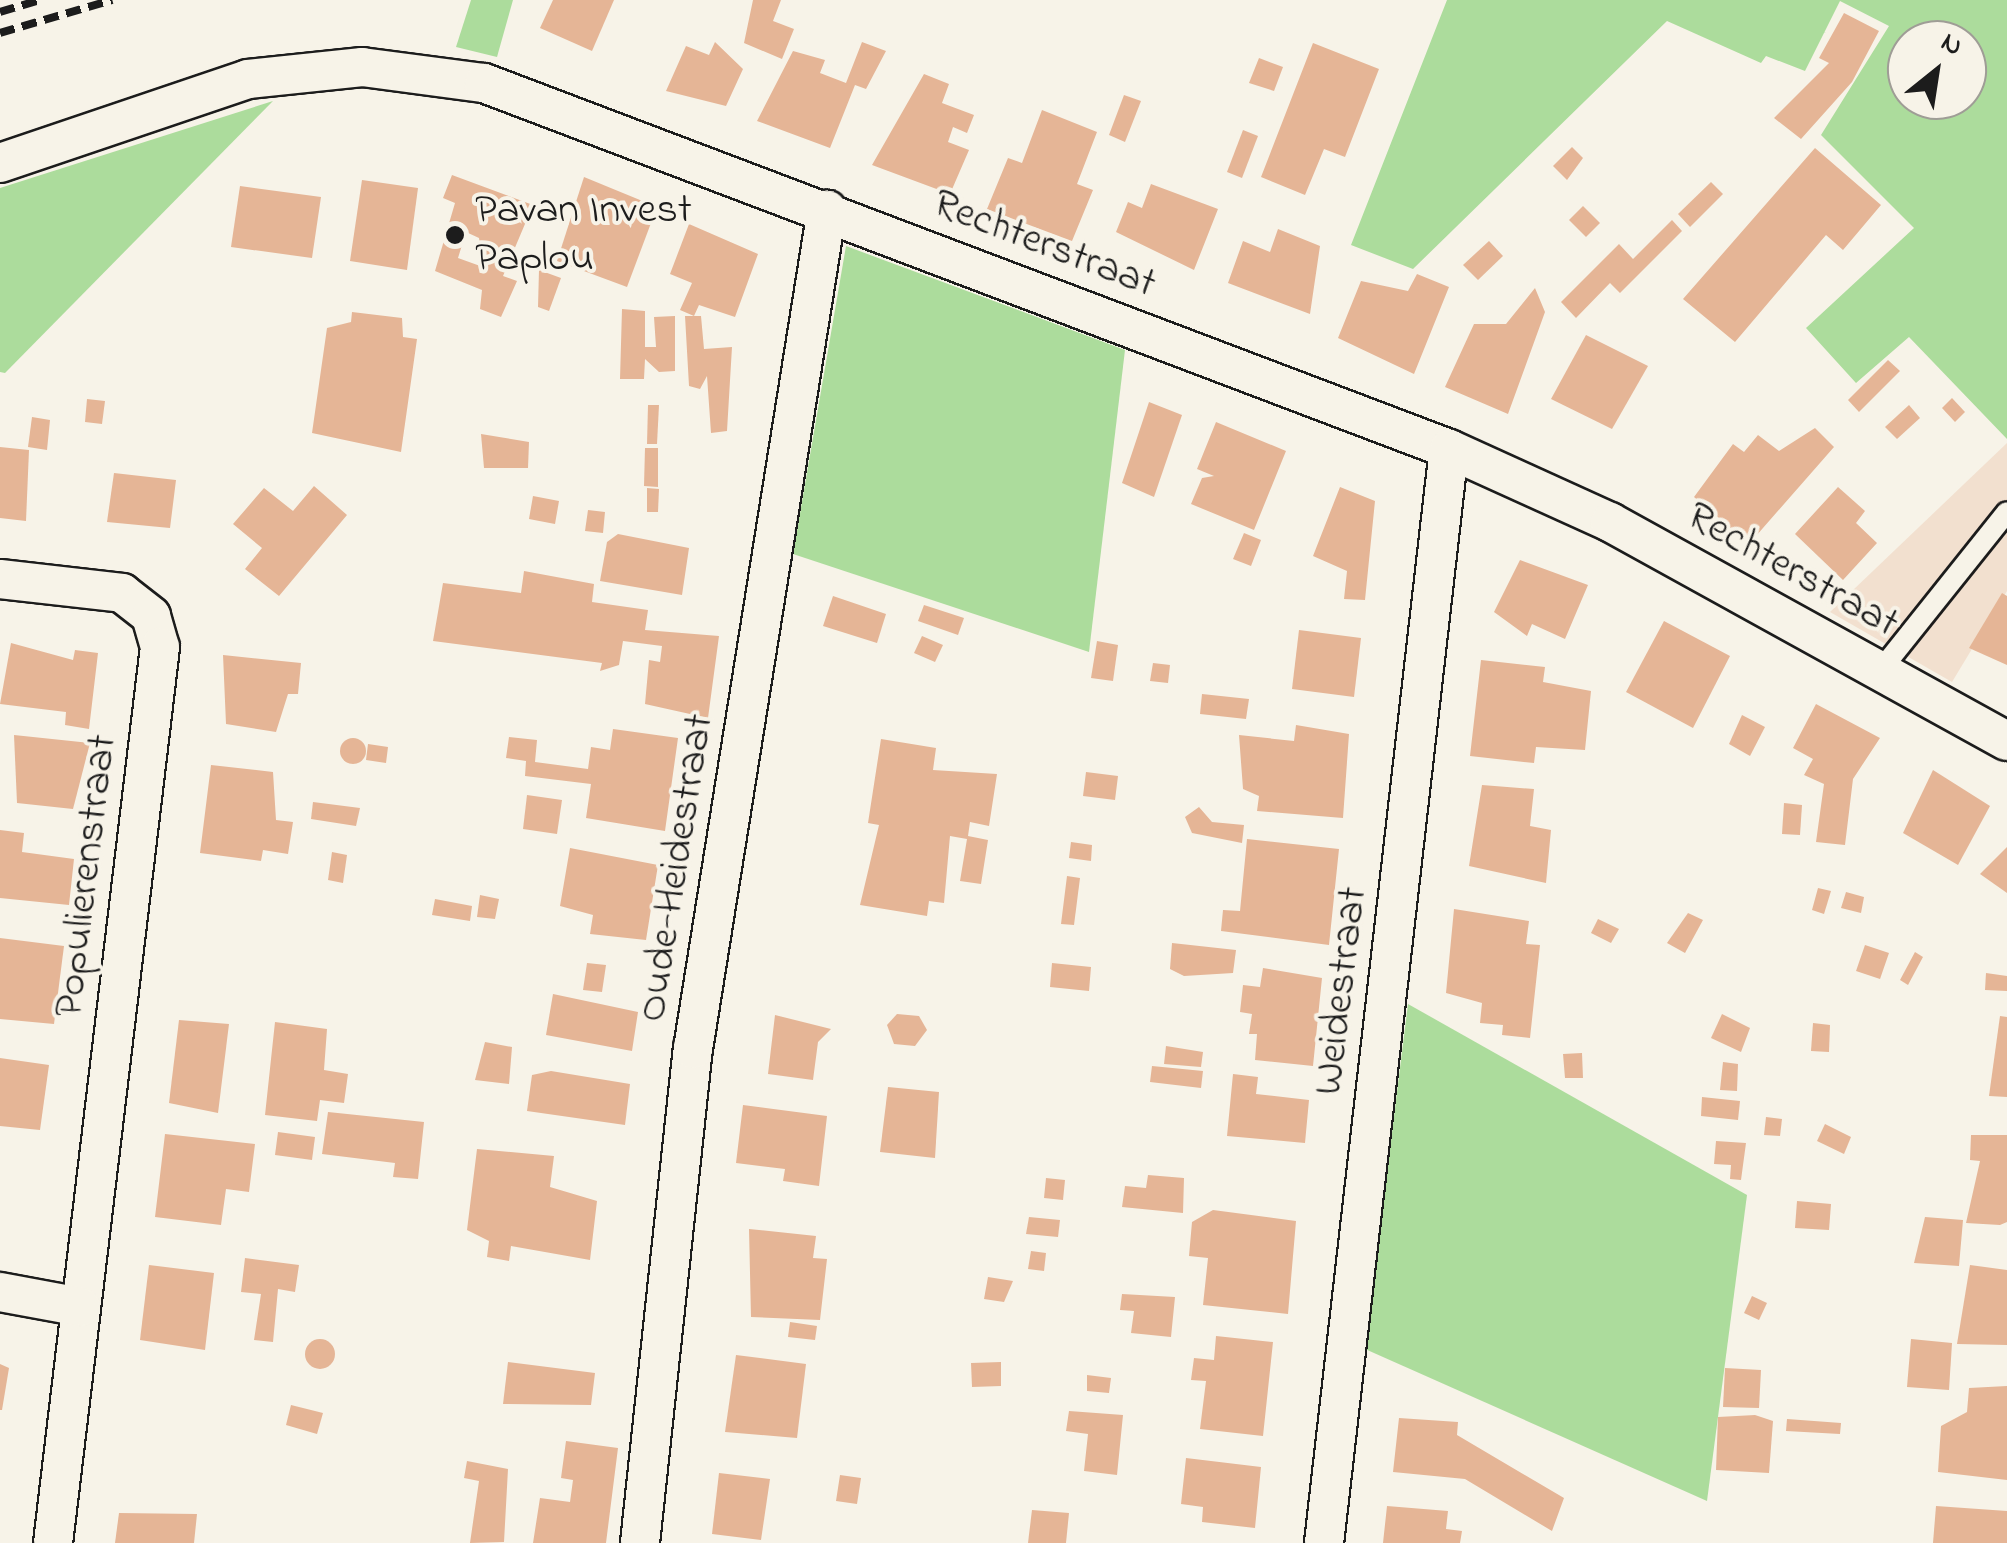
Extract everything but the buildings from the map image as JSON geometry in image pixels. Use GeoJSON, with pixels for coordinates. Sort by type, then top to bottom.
{"type":"FeatureCollection","features":[{"type":"Feature","properties":{"kind":"street","name":"Rechterstraat"},"geometry":{"type":"LineString","coordinates":[[0,162],[248,79],[362,67],[484,84],[826,210],[1449,449],[1610,522],[2007,741]]}},
{"type":"Feature","properties":{"kind":"street","name":"Oude-Heidestraat"},"geometry":{"type":"LineString","coordinates":[[640,1543],[694,1049],[826,210]]}},
{"type":"Feature","properties":{"kind":"street","name":"Weidestraat"},"geometry":{"type":"LineString","coordinates":[[1324,1543],[1449,449]]}},
{"type":"Feature","properties":{"kind":"street","name":"Populierenstraat"},"geometry":{"type":"LineString","coordinates":[[0,579],[122,593],[150,616],[160,647],[52,1543]]}},
{"type":"Feature","properties":{"kind":"street"},"geometry":{"type":"LineString","coordinates":[[0,1292],[81,1306]]}},
{"type":"Feature","properties":{"kind":"lane"},"geometry":{"type":"LineString","coordinates":[[1880,671],[2007,512]]}},
{"type":"Feature","properties":{"kind":"shaded area"},"geometry":{"type":"Polygon","coordinates":[[[2007,443],[2007,591],[1952,682],[1830,612],[2007,443]]]}},
{"type":"Feature","properties":{"kind":"green space"},"geometry":{"type":"Polygon","coordinates":[[[471,0],[513,0],[497,57],[456,47],[471,0]]]}},
{"type":"Feature","properties":{"kind":"green space"},"geometry":{"type":"Polygon","coordinates":[[[1447,0],[2007,0],[2007,439],[1909,337],[1856,383],[1806,328],[1914,228],[1821,135],[1887,29],[1887,120],[1987,120],[1987,20],[1887,20],[1887,25],[1840,1],[1805,71],[1766,56],[1761,63],[1667,21],[1413,269],[1351,245],[1447,0]]]}},
{"type":"Feature","properties":{"kind":"green space"},"geometry":{"type":"Polygon","coordinates":[[[273,101],[5,373],[0,372],[0,188],[273,101]]]}},
{"type":"Feature","properties":{"kind":"green space"},"geometry":{"type":"Polygon","coordinates":[[[846,246],[1125,350],[1089,652],[793,554],[846,246]]]}},
{"type":"Feature","properties":{"kind":"green space"},"geometry":{"type":"Polygon","coordinates":[[[1408,1004],[1747,1195],[1707,1501],[1365,1349],[1408,1004]]]}},
{"type":"Feature","properties":{"kind":"railway"},"geometry":{"type":"LineString","coordinates":[[0,12],[40,0]]}},
{"type":"Feature","properties":{"kind":"railway"},"geometry":{"type":"LineString","coordinates":[[0,33],[112,0]]}},
{"type":"Feature","properties":{"kind":"place","name":"Pavan Invest Paplou"},"geometry":{"type":"Point","coordinates":[455,235]}}]}
